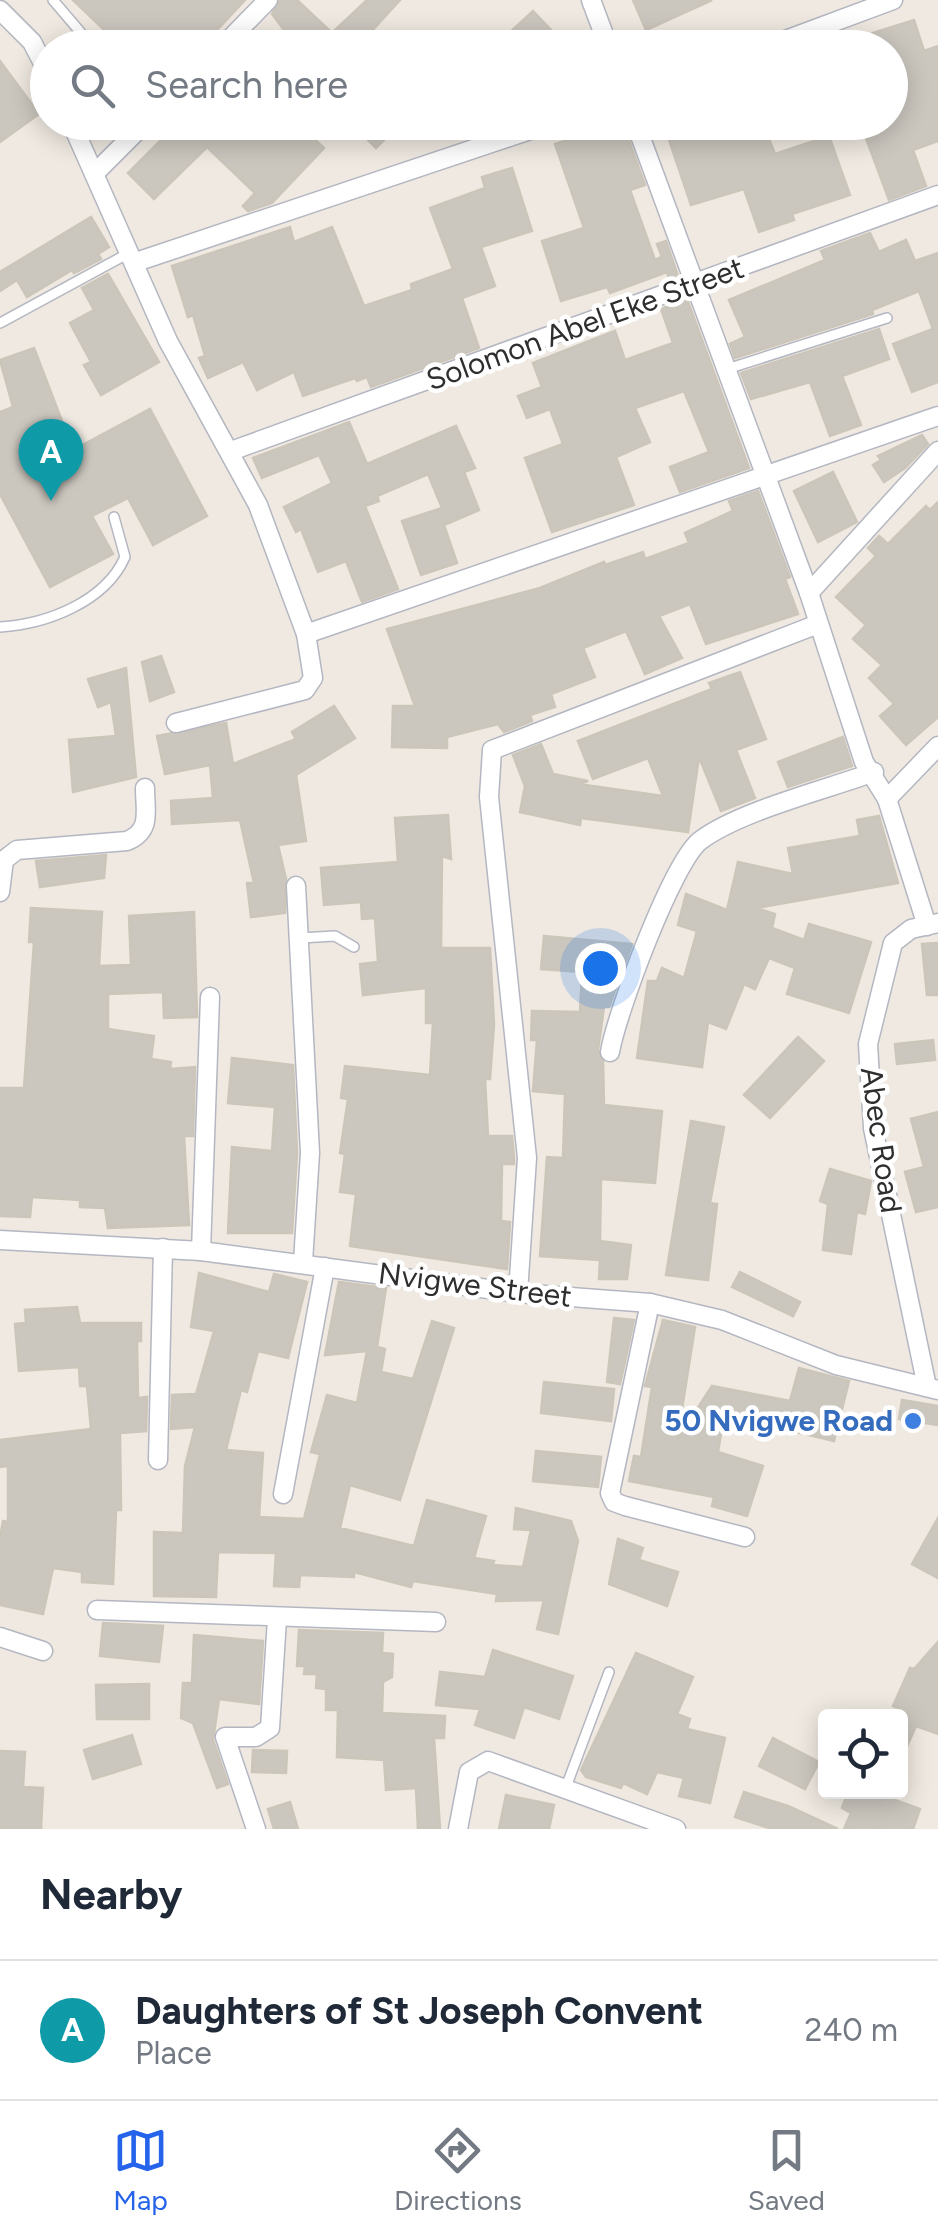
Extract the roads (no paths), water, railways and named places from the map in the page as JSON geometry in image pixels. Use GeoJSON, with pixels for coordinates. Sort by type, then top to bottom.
{"type":"FeatureCollection","features":[{"type":"Feature","properties":{"kind":"street"},"geometry":{"type":"LineString","coordinates":[[239,30],[268,0]]}},
{"type":"Feature","properties":{"kind":"street"},"geometry":{"type":"LineString","coordinates":[[591,0],[602,30]]}},
{"type":"Feature","properties":{"kind":"street"},"geometry":{"type":"LineString","coordinates":[[812,30],[892,0]]}},
{"type":"Feature","properties":{"kind":"street"},"geometry":{"type":"LineString","coordinates":[[0,10],[30,40]]}},
{"type":"Feature","properties":{"kind":"street"},"geometry":{"type":"LineString","coordinates":[[80,140],[168,341],[232,451],[258,505],[306,634],[313,678],[306,690],[176,723]]}},
{"type":"Feature","properties":{"kind":"street"},"geometry":{"type":"LineString","coordinates":[[94,173],[128,140]]}},
{"type":"Feature","properties":{"kind":"street"},"geometry":{"type":"LineString","coordinates":[[133,257],[498,140]]}},
{"type":"Feature","properties":{"kind":"street"},"geometry":{"type":"LineString","coordinates":[[642,140],[692,285],[809,592],[864,762],[874,772],[886,798],[932,924]]}},
{"type":"Feature","properties":{"kind":"street","name":"Solomon Abel Eke Street"},"geometry":{"type":"LineString","coordinates":[[232,451],[938,195]]}},
{"type":"Feature","properties":{"kind":"street"},"geometry":{"type":"LineString","coordinates":[[306,634],[764,474],[938,418]]}},
{"type":"Feature","properties":{"kind":"street"},"geometry":{"type":"LineString","coordinates":[[809,592],[938,451]]}},
{"type":"Feature","properties":{"kind":"street"},"geometry":{"type":"LineString","coordinates":[[518,1293],[527,1158],[489,796],[492,750],[505,741],[818,624]]}},
{"type":"Feature","properties":{"kind":"street"},"geometry":{"type":"LineString","coordinates":[[886,798],[938,746]]}},
{"type":"Feature","properties":{"kind":"street"},"geometry":{"type":"LineString","coordinates":[[610,1052],[618,1012],[680,870],[696,844],[734,823],[874,772]]}},
{"type":"Feature","properties":{"kind":"street"},"geometry":{"type":"LineString","coordinates":[[0,892],[4,860],[17,850],[127,841],[140,836],[146,825],[145,788]]}},
{"type":"Feature","properties":{"kind":"street"},"geometry":{"type":"LineString","coordinates":[[296,886],[310,1153],[303,1262]]}},
{"type":"Feature","properties":{"kind":"street","name":"Abec Road"},"geometry":{"type":"LineString","coordinates":[[932,924],[900,936],[888,956],[868,1044],[867,1084],[932,1388]]}},
{"type":"Feature","properties":{"kind":"street"},"geometry":{"type":"LineString","coordinates":[[201,1250],[210,997]]}},
{"type":"Feature","properties":{"kind":"street","name":"Nvigwe Street"},"geometry":{"type":"LineString","coordinates":[[0,1240],[201,1250],[518,1293],[650,1302],[722,1320],[836,1365],[932,1388]]}},
{"type":"Feature","properties":{"kind":"street"},"geometry":{"type":"LineString","coordinates":[[158,1460],[163,1248]]}},
{"type":"Feature","properties":{"kind":"street"},"geometry":{"type":"LineString","coordinates":[[283,1494],[325,1267]]}},
{"type":"Feature","properties":{"kind":"street"},"geometry":{"type":"LineString","coordinates":[[650,1302],[610,1484],[614,1502],[745,1536]]}},
{"type":"Feature","properties":{"kind":"street"},"geometry":{"type":"LineString","coordinates":[[96,1610],[436,1622]]}},
{"type":"Feature","properties":{"kind":"street"},"geometry":{"type":"LineString","coordinates":[[256,1829],[234,1752],[224,1736],[256,1737],[270,1728],[277,1619]]}},
{"type":"Feature","properties":{"kind":"street"},"geometry":{"type":"LineString","coordinates":[[0,1638],[42,1651]]}},
{"type":"Feature","properties":{"kind":"street"},"geometry":{"type":"LineString","coordinates":[[458,1829],[470,1772],[480,1762],[502,1762],[676,1829]]}},
{"type":"Feature","properties":{"kind":"lane"},"geometry":{"type":"LineString","coordinates":[[53,0],[79,30]]}},
{"type":"Feature","properties":{"kind":"lane"},"geometry":{"type":"LineString","coordinates":[[0,323],[133,257]]}},
{"type":"Feature","properties":{"kind":"lane"},"geometry":{"type":"LineString","coordinates":[[724,370],[886,318]]}},
{"type":"Feature","properties":{"kind":"lane"},"geometry":{"type":"LineString","coordinates":[[0,627],[42,621],[108,584],[125,557],[114,516]]}},
{"type":"Feature","properties":{"kind":"lane"},"geometry":{"type":"LineString","coordinates":[[300,938],[335,936],[354,947]]}},
{"type":"Feature","properties":{"kind":"lane"},"geometry":{"type":"LineString","coordinates":[[566,1786],[608,1672]]}},
{"type":"Feature","properties":{"kind":"place","name":"Daughters of St Joseph Convent"},"geometry":{"type":"Point","coordinates":[51,501]}},
{"type":"Feature","properties":{"kind":"place","name":"50 Nvigwe Road"},"geometry":{"type":"Point","coordinates":[913,1421]}}]}
